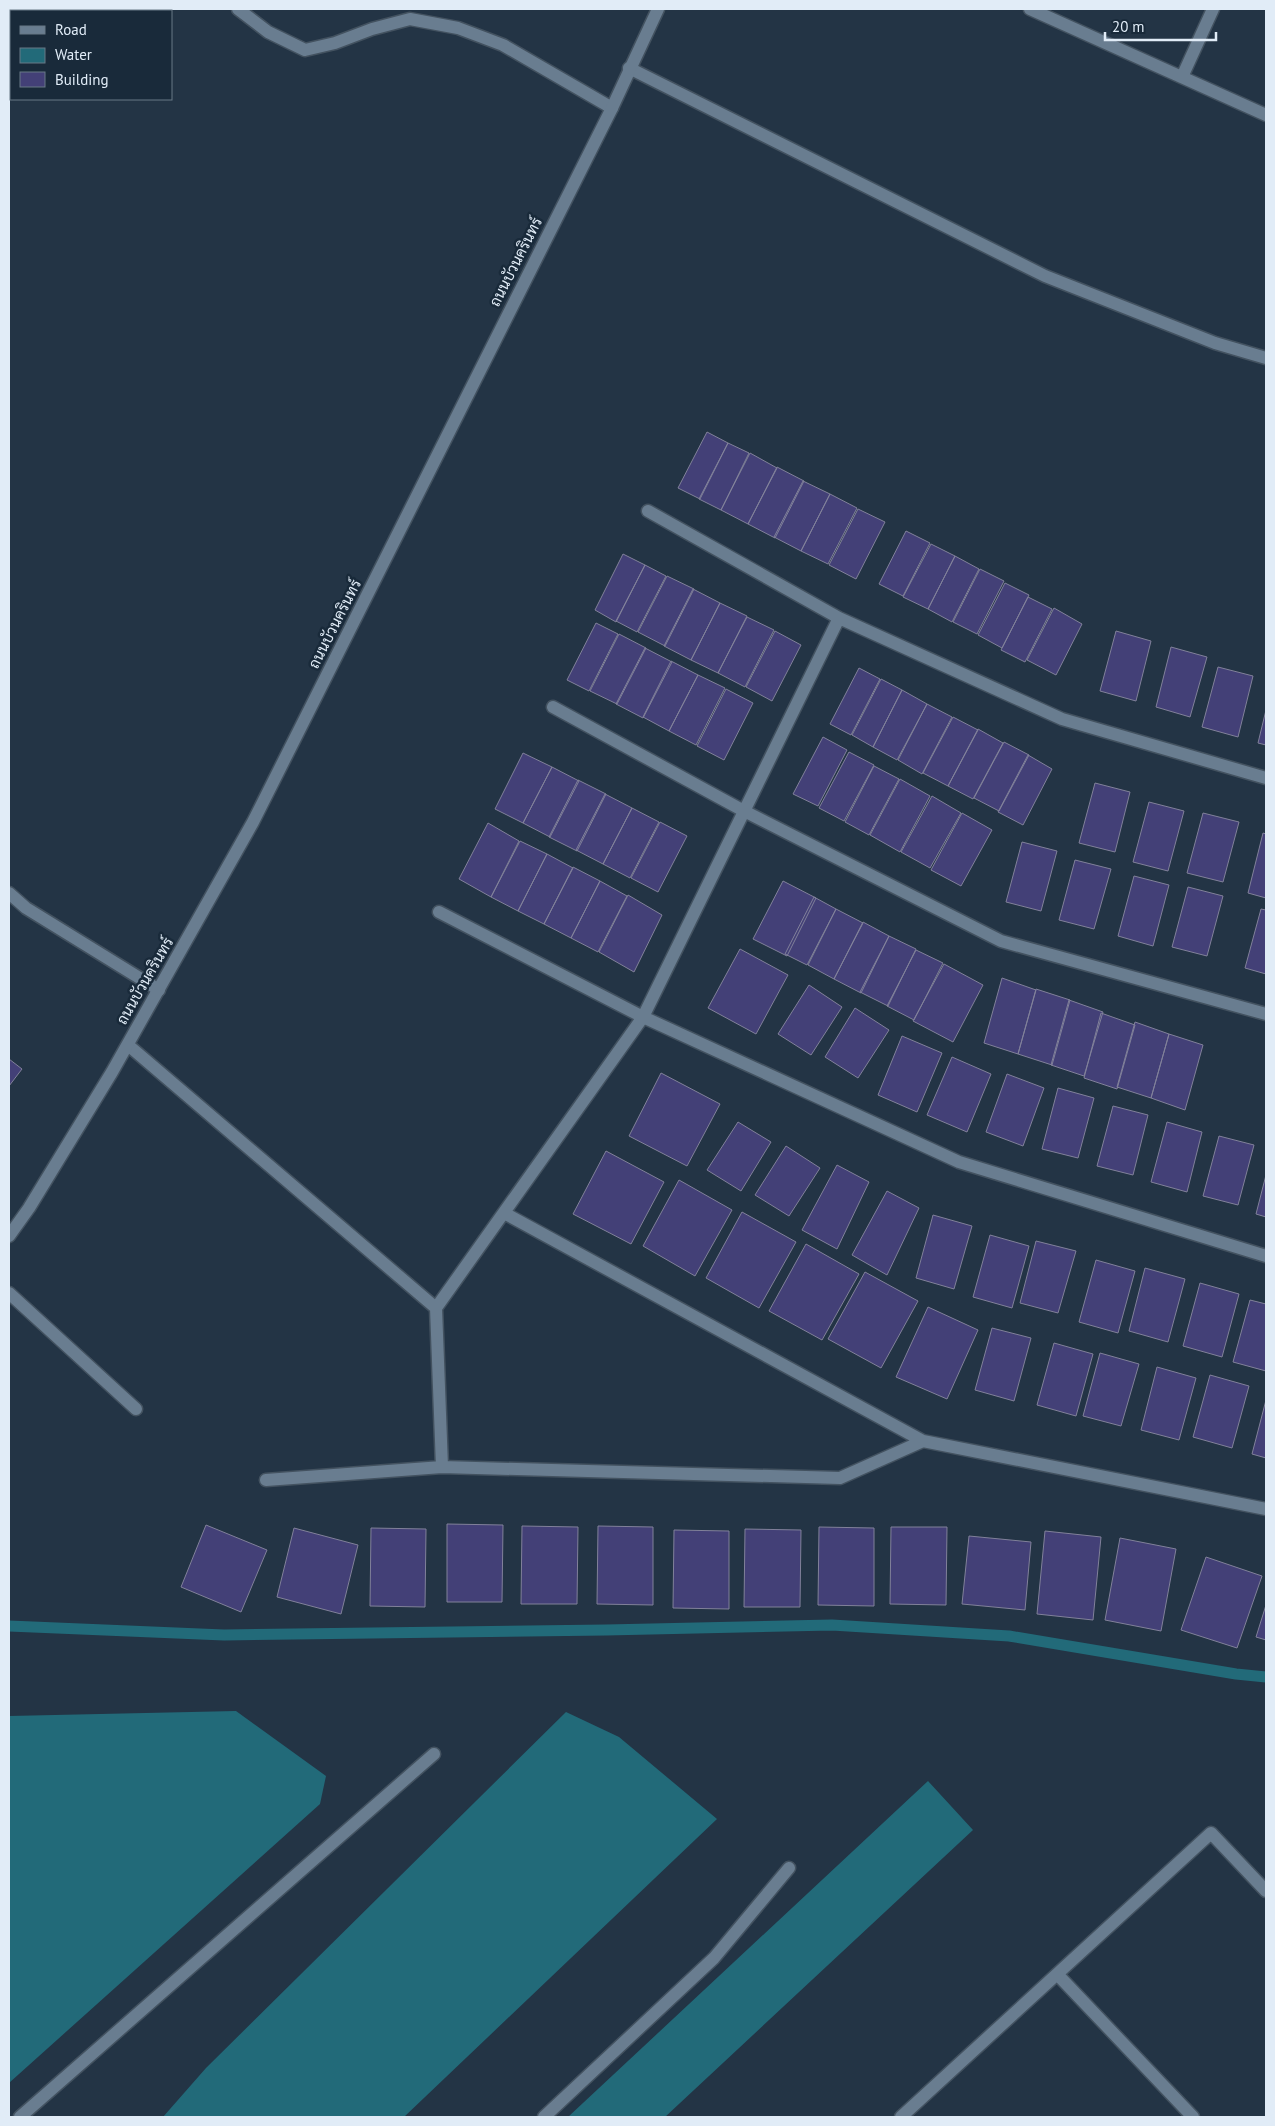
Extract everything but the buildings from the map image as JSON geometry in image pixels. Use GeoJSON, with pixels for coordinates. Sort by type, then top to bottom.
{"type":"FeatureCollection","features":[{"type":"Feature","properties":{"kind":"street"},"geometry":{"type":"LineString","coordinates":[[238,9],[268,32],[305,50],[335,43],[372,29],[410,19],[458,28],[503,45],[612,108]]}},
{"type":"Feature","properties":{"kind":"street"},"geometry":{"type":"LineString","coordinates":[[1030,9],[1266,115]]}},
{"type":"Feature","properties":{"kind":"street"},"geometry":{"type":"LineString","coordinates":[[1182,77],[1213,9]]}},
{"type":"Feature","properties":{"kind":"street","name":"ถนนบัวนครินทร์"},"geometry":{"type":"LineString","coordinates":[[9,1236],[29,1208],[128,1045],[253,822],[612,108],[655,10]]}},
{"type":"Feature","properties":{"kind":"street"},"geometry":{"type":"LineString","coordinates":[[629,68],[1045,276],[1215,344],[1266,358]]}},
{"type":"Feature","properties":{"kind":"street"},"geometry":{"type":"LineString","coordinates":[[648,512],[839,618],[1062,719],[1266,778]]}},
{"type":"Feature","properties":{"kind":"street"},"geometry":{"type":"LineString","coordinates":[[442,1467],[436,1308],[644,1018],[839,618]]}},
{"type":"Feature","properties":{"kind":"street"},"geometry":{"type":"LineString","coordinates":[[553,707],[744,811],[1001,941],[1266,1014]]}},
{"type":"Feature","properties":{"kind":"street"},"geometry":{"type":"LineString","coordinates":[[9,893],[26,908],[159,990]]}},
{"type":"Feature","properties":{"kind":"street"},"geometry":{"type":"LineString","coordinates":[[439,912],[644,1018],[959,1162],[1266,1256]]}},
{"type":"Feature","properties":{"kind":"street"},"geometry":{"type":"LineString","coordinates":[[128,1045],[436,1308]]}},
{"type":"Feature","properties":{"kind":"street"},"geometry":{"type":"LineString","coordinates":[[504,1213],[923,1440],[1266,1509]]}},
{"type":"Feature","properties":{"kind":"street"},"geometry":{"type":"LineString","coordinates":[[9,1293],[136,1409]]}},
{"type":"Feature","properties":{"kind":"street"},"geometry":{"type":"LineString","coordinates":[[266,1480],[442,1467],[840,1478],[923,1440]]}},
{"type":"Feature","properties":{"kind":"street"},"geometry":{"type":"LineString","coordinates":[[20,2117],[434,1754]]}},
{"type":"Feature","properties":{"kind":"street"},"geometry":{"type":"LineString","coordinates":[[909,2115],[1057,1974],[1211,1833],[1266,1891]]}},
{"type":"Feature","properties":{"kind":"street"},"geometry":{"type":"LineString","coordinates":[[544,2117],[714,1958],[789,1868]]}},
{"type":"Feature","properties":{"kind":"street"},"geometry":{"type":"LineString","coordinates":[[1057,1974],[1193,2117]]}},
{"type":"Feature","properties":{"kind":"water"},"geometry":{"type":"Polygon","coordinates":[[[236,1711],[326,1776],[320,1804],[9,2083],[9,1716],[236,1711]]]}},
{"type":"Feature","properties":{"kind":"water"},"geometry":{"type":"Polygon","coordinates":[[[566,1712],[619,1737],[717,1819],[404,2117],[163,2117],[206,2068],[566,1712]]]}},
{"type":"Feature","properties":{"kind":"water"},"geometry":{"type":"Polygon","coordinates":[[[928,1781],[973,1830],[665,2117],[568,2117],[928,1781]]]}},
{"type":"Feature","properties":{"kind":"waterway"},"geometry":{"type":"LineString","coordinates":[[9,1626],[224,1635],[832,1625],[1009,1636],[1236,1674],[1266,1677]]}}]}
